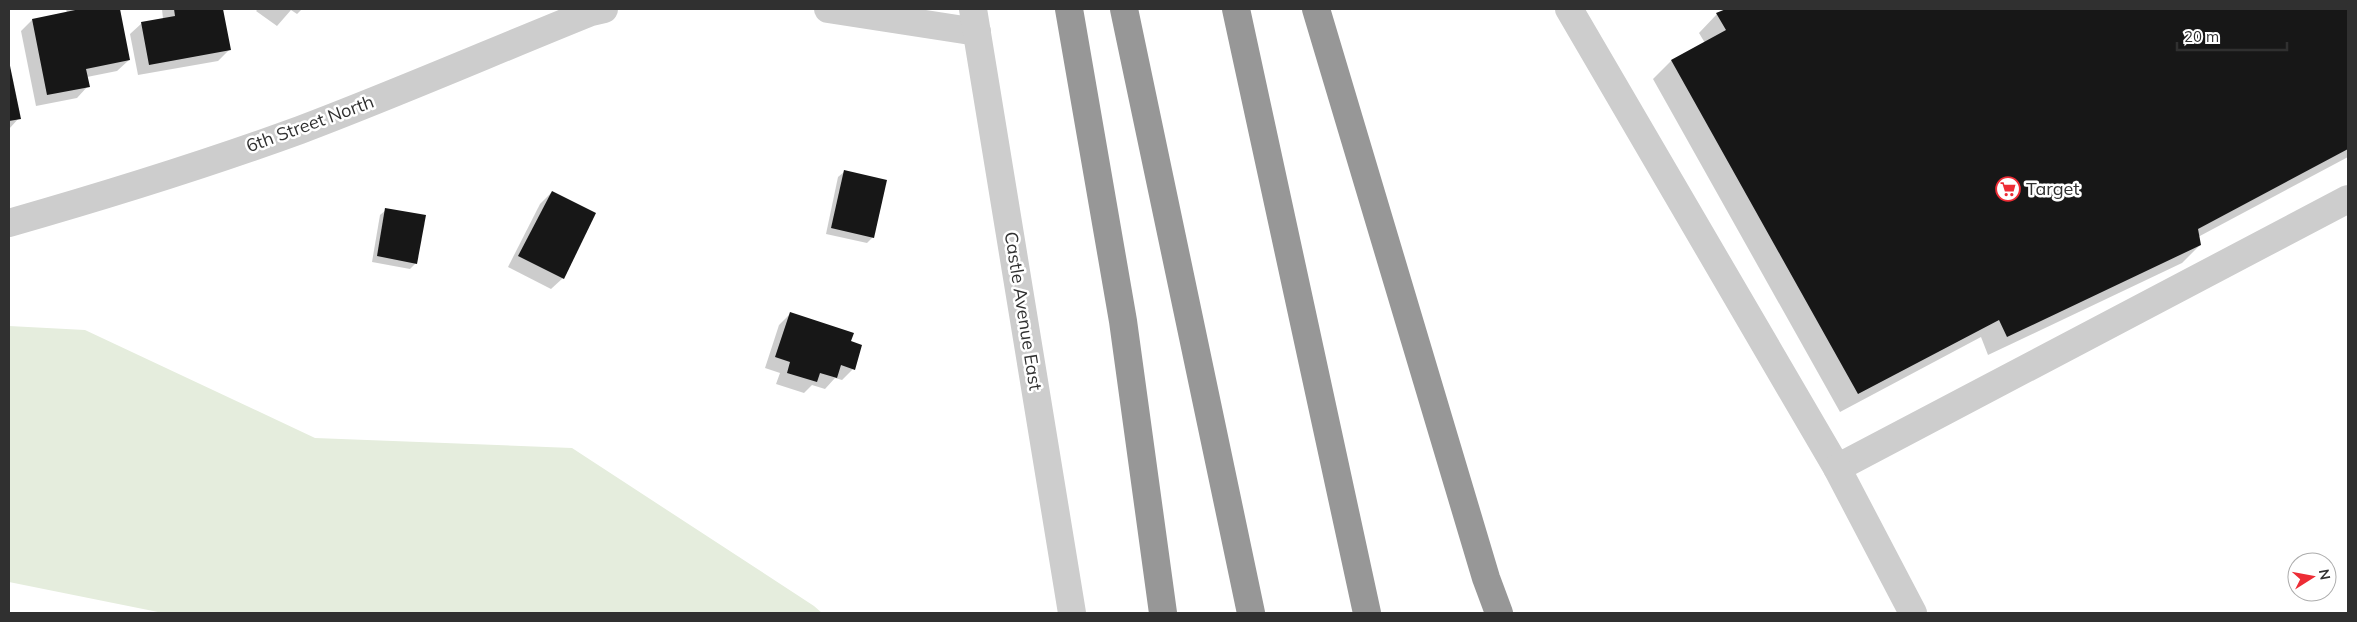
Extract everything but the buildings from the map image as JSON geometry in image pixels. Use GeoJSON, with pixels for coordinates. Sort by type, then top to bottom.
{"type":"FeatureCollection","features":[{"type":"Feature","properties":{"kind":"highway"},"geometry":{"type":"LineString","coordinates":[[1069,9],[1123,321],[1163,613]]}},
{"type":"Feature","properties":{"kind":"highway"},"geometry":{"type":"LineString","coordinates":[[1124,9],[1251,613]]}},
{"type":"Feature","properties":{"kind":"highway"},"geometry":{"type":"LineString","coordinates":[[1236,9],[1367,613]]}},
{"type":"Feature","properties":{"kind":"highway"},"geometry":{"type":"LineString","coordinates":[[1316,9],[1483,569],[1499,613]]}},
{"type":"Feature","properties":{"kind":"street","name":"6th Street North"},"geometry":{"type":"LineString","coordinates":[[9,223],[110,194],[300,130],[591,12],[604,9]]}},
{"type":"Feature","properties":{"kind":"street"},"geometry":{"type":"LineString","coordinates":[[828,9],[975,20]]}},
{"type":"Feature","properties":{"kind":"street"},"geometry":{"type":"LineString","coordinates":[[1569,9],[1837,468],[1912,613]]}},
{"type":"Feature","properties":{"kind":"street","name":"Castle Avenue East"},"geometry":{"type":"LineString","coordinates":[[975,20],[1072,613]]}},
{"type":"Feature","properties":{"kind":"street"},"geometry":{"type":"LineString","coordinates":[[1837,468],[2348,199]]}},
{"type":"Feature","properties":{"kind":"green space"},"geometry":{"type":"Polygon","coordinates":[[[9,326],[85,330],[315,438],[572,448],[822,613],[163,613],[9,582],[9,326]]]}},
{"type":"Feature","properties":{"kind":"place","name":"Target"},"geometry":{"type":"Point","coordinates":[2008,189]}}]}
